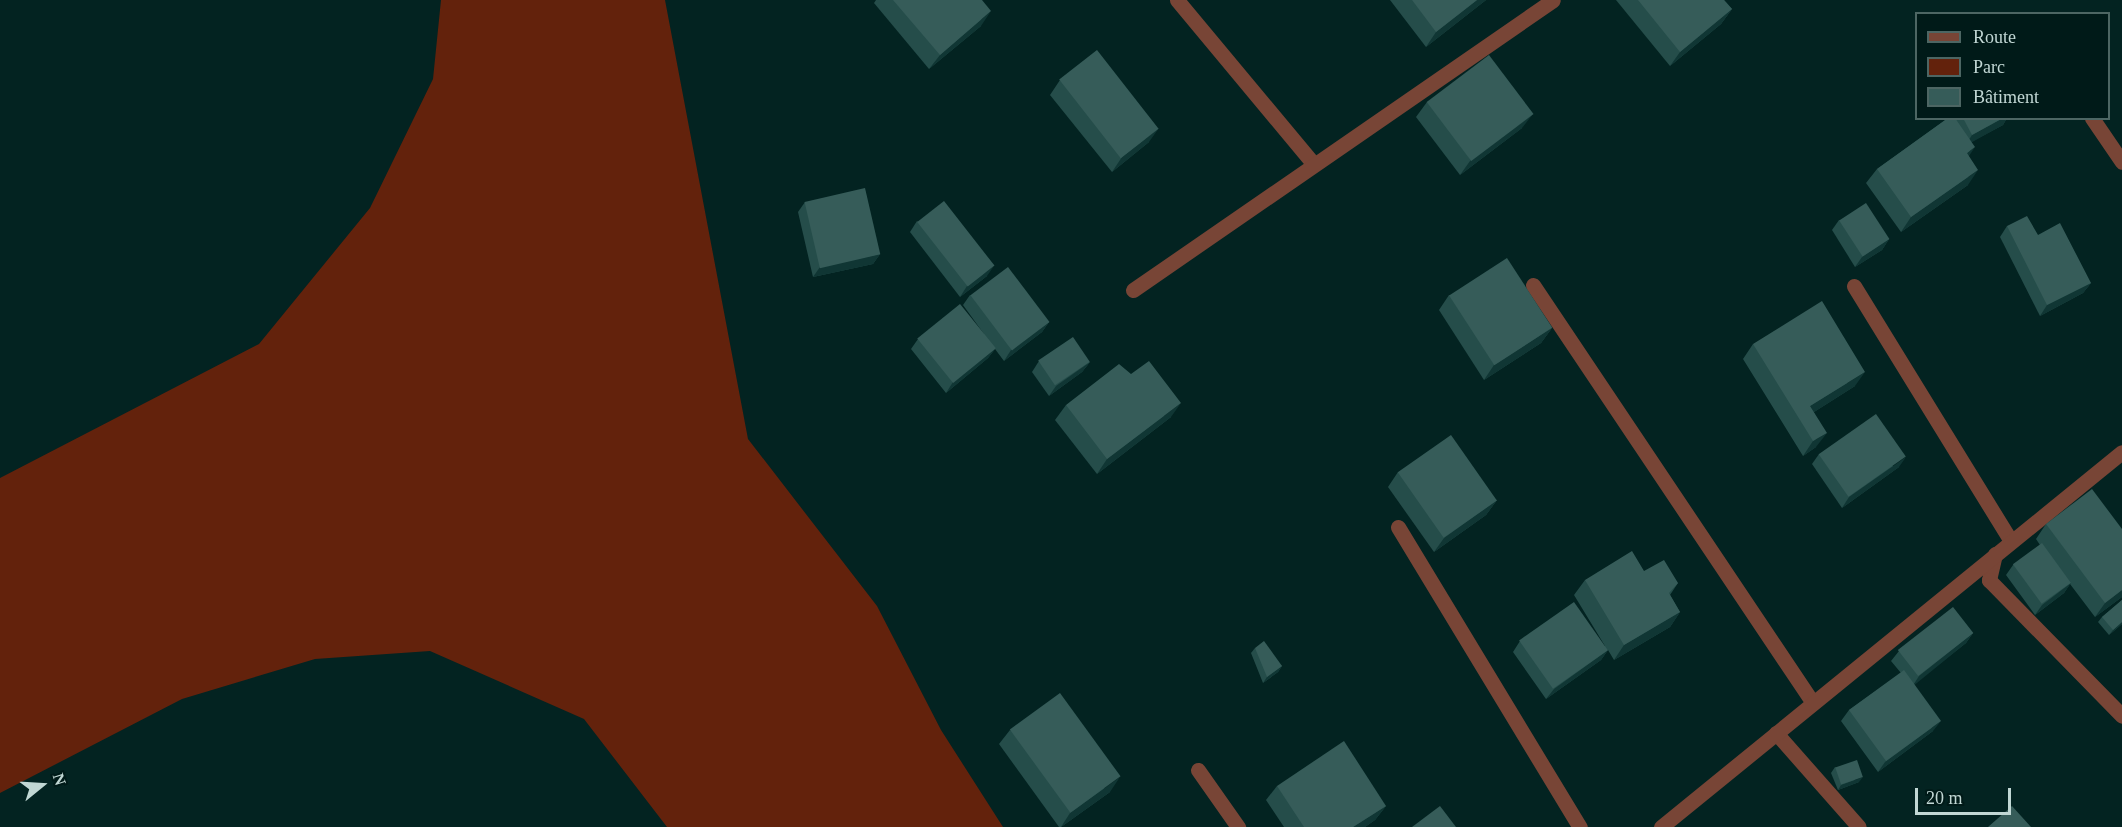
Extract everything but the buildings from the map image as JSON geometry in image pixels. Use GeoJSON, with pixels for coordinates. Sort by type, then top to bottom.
{"type":"FeatureCollection","features":[{"type":"Feature","properties":{"kind":"street"},"geometry":{"type":"LineString","coordinates":[[1177,0],[1313,163]]}},
{"type":"Feature","properties":{"kind":"street"},"geometry":{"type":"LineString","coordinates":[[1133,290],[1313,163],[1553,0]]}},
{"type":"Feature","properties":{"kind":"street"},"geometry":{"type":"LineString","coordinates":[[2093,120],[2122,162]]}},
{"type":"Feature","properties":{"kind":"street"},"geometry":{"type":"LineString","coordinates":[[1533,285],[1813,703]]}},
{"type":"Feature","properties":{"kind":"street"},"geometry":{"type":"LineString","coordinates":[[1854,286],[2011,541]]}},
{"type":"Feature","properties":{"kind":"street"},"geometry":{"type":"LineString","coordinates":[[1661,827],[2122,452]]}},
{"type":"Feature","properties":{"kind":"street"},"geometry":{"type":"LineString","coordinates":[[1398,527],[1580,827]]}},
{"type":"Feature","properties":{"kind":"street"},"geometry":{"type":"LineString","coordinates":[[1995,554],[1989,580],[2122,716]]}},
{"type":"Feature","properties":{"kind":"street"},"geometry":{"type":"LineString","coordinates":[[1776,733],[1860,827]]}},
{"type":"Feature","properties":{"kind":"street"},"geometry":{"type":"LineString","coordinates":[[1198,770],[1238,827]]}},
{"type":"Feature","properties":{"kind":"green space"},"geometry":{"type":"Polygon","coordinates":[[[441,0],[665,0],[748,439],[877,606],[941,730],[1003,827],[667,827],[584,719],[430,651],[315,659],[182,699],[0,793],[0,478],[259,344],[370,208],[433,79],[441,0]]]}}]}
